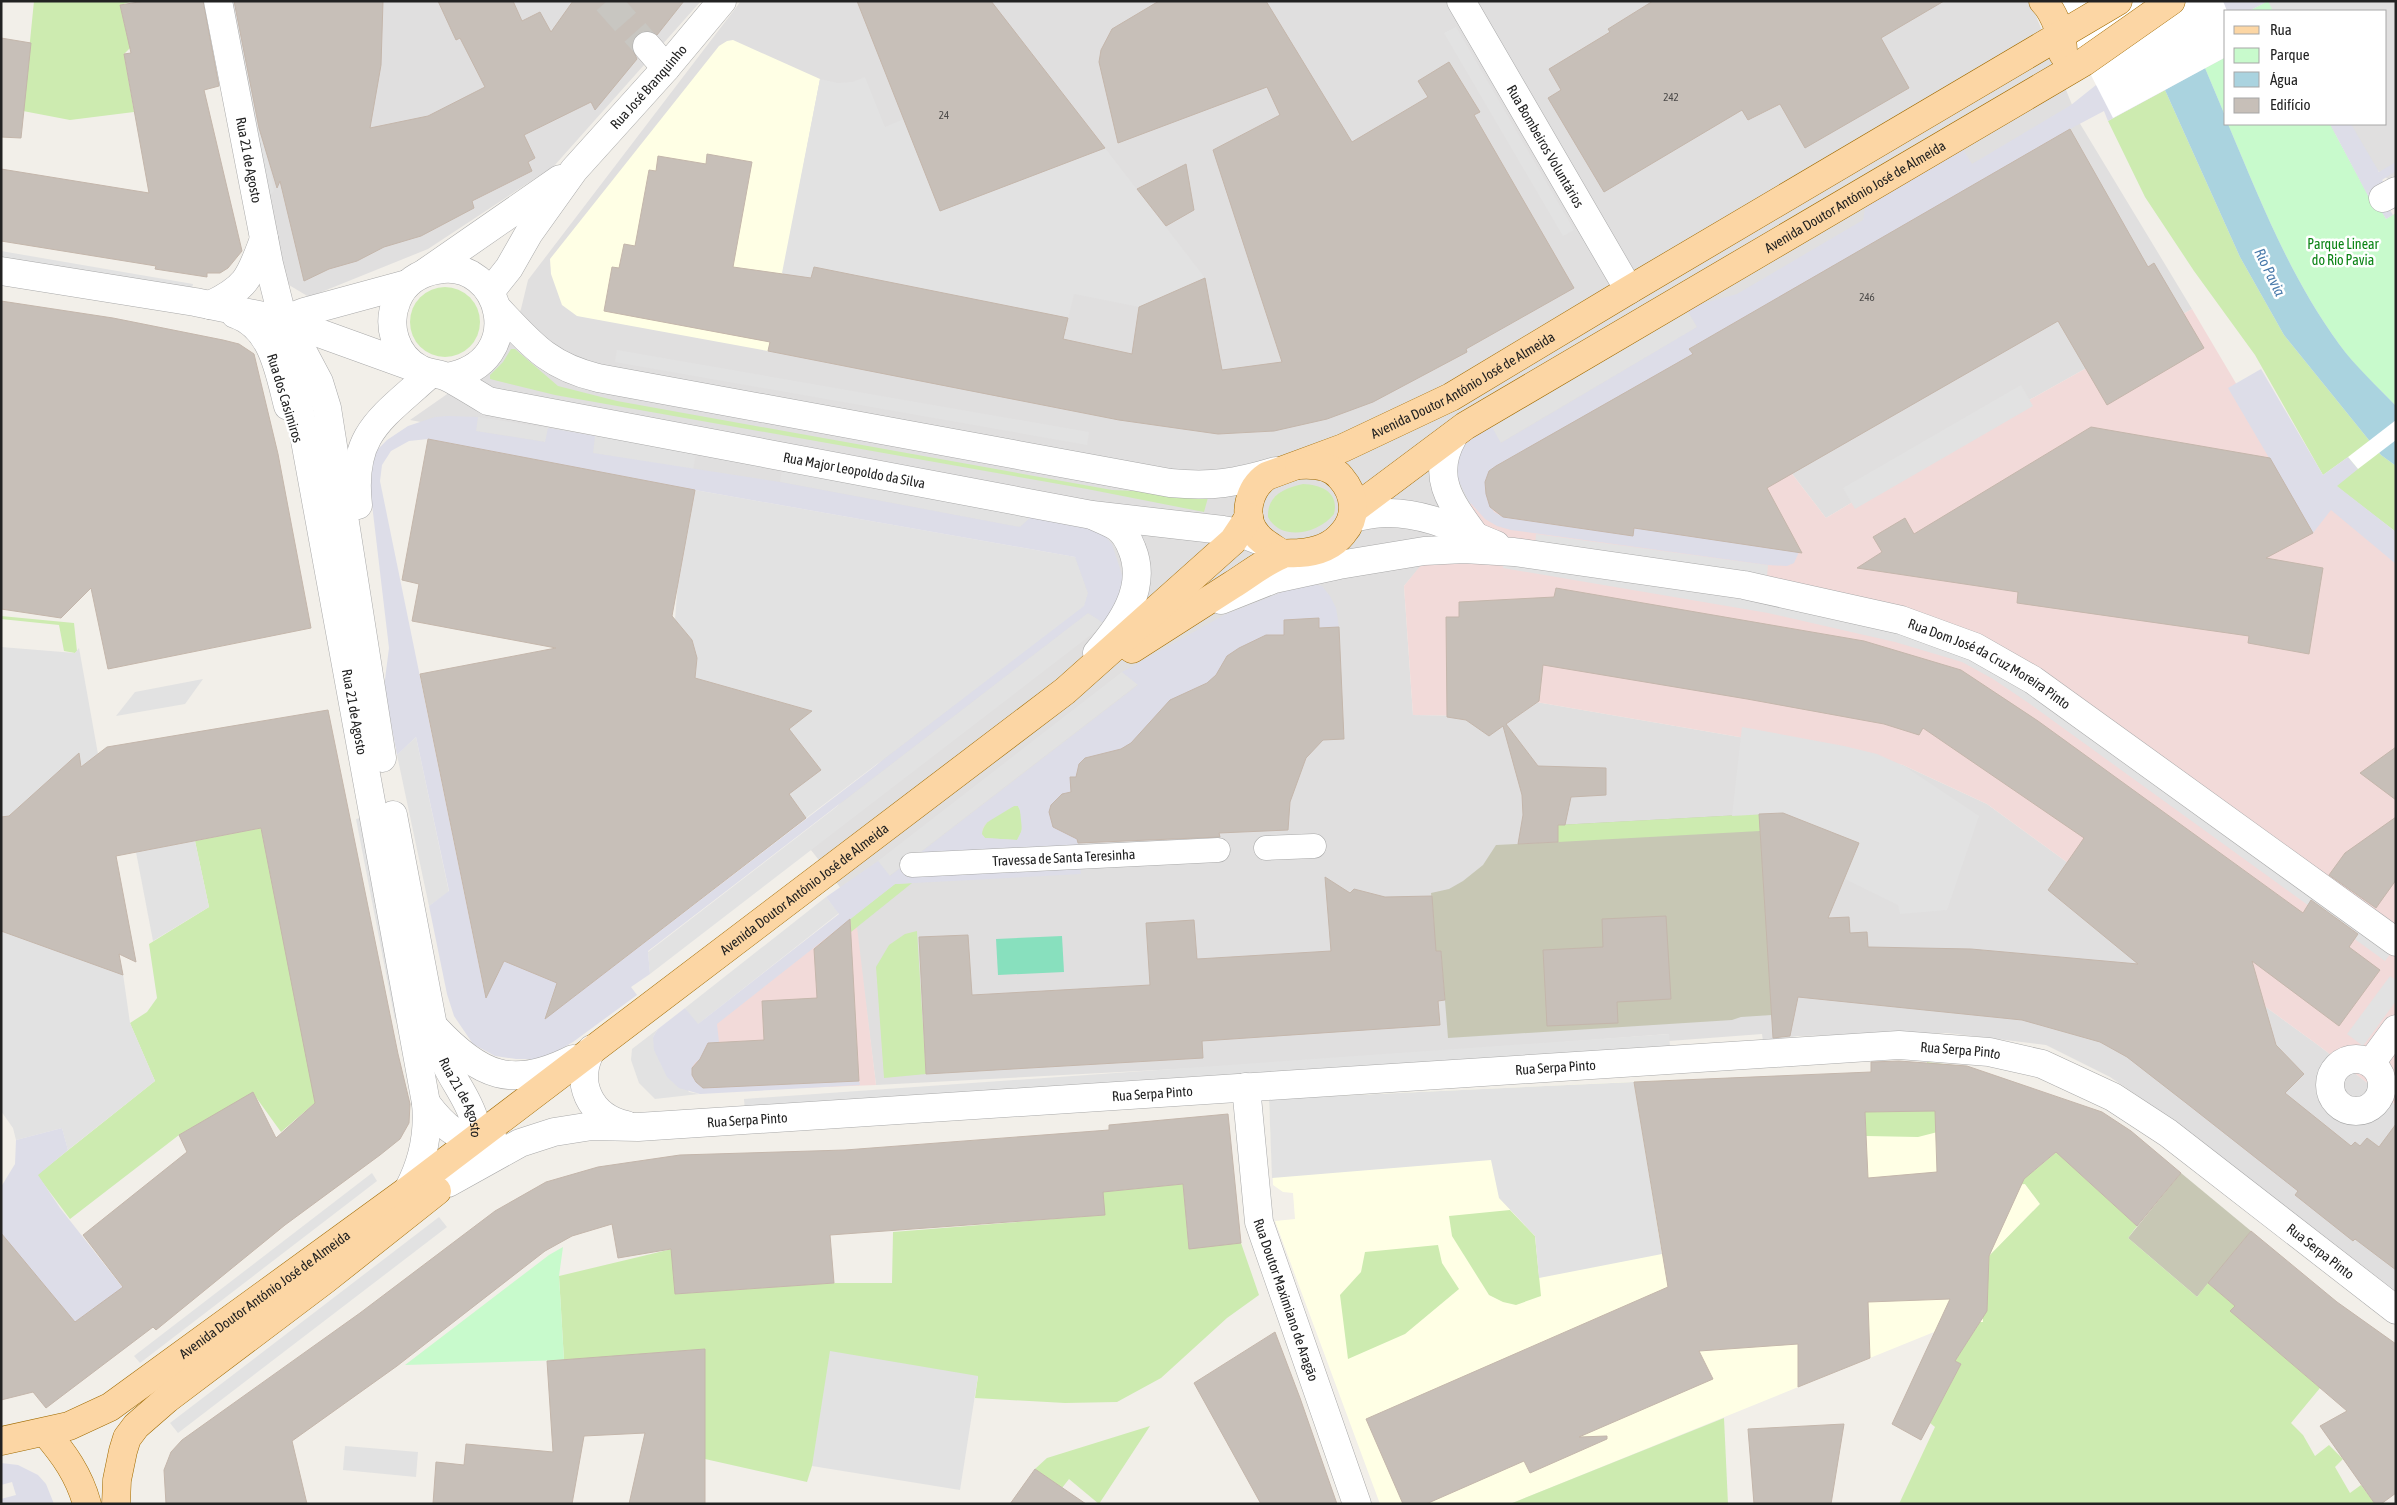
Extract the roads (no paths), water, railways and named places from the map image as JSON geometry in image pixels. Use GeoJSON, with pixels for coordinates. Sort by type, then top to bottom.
{"type":"FeatureCollection","features":[{"type":"Feature","properties":{"kind":"main road"},"geometry":{"type":"LineString","coordinates":[[1970,129],[2004,94],[2059,61],[2062,56],[2064,33],[2042,1]]}},
{"type":"Feature","properties":{"kind":"main road","name":"Avenida Doutor António José de Almeida"},"geometry":{"type":"LineString","coordinates":[[1065,691],[1244,525],[1250,500],[1259,481],[1283,469],[1343,448],[1452,397],[1629,290],[2118,1]]}},
{"type":"Feature","properties":{"kind":"main road","name":"Avenida Doutor António José de Almeida"},"geometry":{"type":"LineString","coordinates":[[1,1441],[80,1423],[110,1408],[408,1190],[485,1137],[543,1086],[1065,691],[1174,622],[1275,549],[1314,551],[1329,545],[1343,534],[1353,513],[1453,438],[1465,426],[2084,62],[2171,1]]}},
{"type":"Feature","properties":{"kind":"main road","name":"Avenida Doutor António José de Almeida"},"geometry":{"type":"LineString","coordinates":[[1534,385],[1542,361],[1624,314],[1629,290]]}},
{"type":"Feature","properties":{"kind":"main road"},"geometry":{"type":"LineString","coordinates":[[1283,469],[1308,464],[1320,466],[1339,474],[1351,494],[1353,513]]}},
{"type":"Feature","properties":{"kind":"main road"},"geometry":{"type":"LineString","coordinates":[[1244,525],[1275,549]]}},
{"type":"Feature","properties":{"kind":"main road","name":"Avenida Doutor António José de Almeida"},"geometry":{"type":"LineString","coordinates":[[116,1504],[117,1480],[124,1451],[128,1438],[136,1426],[167,1398],[326,1279],[448,1183],[485,1137]]}},
{"type":"Feature","properties":{"kind":"main road"},"geometry":{"type":"LineString","coordinates":[[45,1432],[63,1452],[77,1475],[87,1504]]}},
{"type":"Feature","properties":{"kind":"street","name":"Rua 21 de Agosto"},"geometry":{"type":"LineString","coordinates":[[218,1],[264,239],[283,320],[426,1103],[428,1126],[424,1148],[417,1173],[408,1190]]}},
{"type":"Feature","properties":{"kind":"street","name":"Rua José Branquinho"},"geometry":{"type":"LineString","coordinates":[[493,300],[529,233],[574,170],[666,68],[722,1]]}},
{"type":"Feature","properties":{"kind":"street","name":"Rua Bombeiros Voluntários"},"geometry":{"type":"LineString","coordinates":[[1460,1],[1629,290]]}},
{"type":"Feature","properties":{"kind":"street"},"geometry":{"type":"LineString","coordinates":[[647,46],[666,68]]}},
{"type":"Feature","properties":{"kind":"street","name":"Rua José Branquinho"},"geometry":{"type":"LineString","coordinates":[[417,278],[574,170]]}},
{"type":"Feature","properties":{"kind":"street"},"geometry":{"type":"LineString","coordinates":[[210,305],[239,288],[255,266],[264,239]]}},
{"type":"Feature","properties":{"kind":"street"},"geometry":{"type":"LineString","coordinates":[[283,320],[444,269],[461,271],[477,280],[493,300],[552,362],[580,374],[1170,482],[1209,486],[1222,485],[1283,469]]}},
{"type":"Feature","properties":{"kind":"street","name":"Rua dos Casimiros"},"geometry":{"type":"LineString","coordinates":[[1,271],[210,305],[283,320]]}},
{"type":"Feature","properties":{"kind":"street","name":"Rua Major Leopoldo da Silva"},"geometry":{"type":"LineString","coordinates":[[417,278],[399,295],[393,308],[394,336],[398,349],[432,373]]}},
{"type":"Feature","properties":{"kind":"street"},"geometry":{"type":"LineString","coordinates":[[432,373],[470,370],[488,355],[496,340],[499,324],[493,300]]}},
{"type":"Feature","properties":{"kind":"street","name":"Rua dos Casimiros"},"geometry":{"type":"LineString","coordinates":[[210,305],[247,318],[258,327],[274,356],[320,524]]}},
{"type":"Feature","properties":{"kind":"street","name":"Rua 21 de Agosto"},"geometry":{"type":"LineString","coordinates":[[283,320],[281,381],[328,637]]}},
{"type":"Feature","properties":{"kind":"street","name":"Rua 21 de Agosto"},"geometry":{"type":"LineString","coordinates":[[283,320],[304,352],[319,382],[327,408],[370,676],[377,734],[433,1026],[444,1060],[485,1137],[464,1137],[453,1133],[444,1126],[426,1103]]}},
{"type":"Feature","properties":{"kind":"street","name":"Rua Major Leopoldo da Silva"},"geometry":{"type":"LineString","coordinates":[[283,320],[432,373],[488,401],[1092,515],[1244,525]]}},
{"type":"Feature","properties":{"kind":"street","name":"Rua 21 de Agosto"},"geometry":{"type":"LineString","coordinates":[[370,676],[376,654],[376,634],[355,480],[360,451],[379,419],[432,373]]}},
{"type":"Feature","properties":{"kind":"street"},"geometry":{"type":"LineString","coordinates":[[1174,622],[1226,597],[1274,579],[1339,565],[1470,543],[1453,506],[1441,469],[1444,452],[1453,438]]}},
{"type":"Feature","properties":{"kind":"street","name":"Rua Dom José da Cruz Moreira Pinto"},"geometry":{"type":"LineString","coordinates":[[1353,513],[1398,513],[1451,526],[1470,543],[1514,552],[1744,585],[1824,602],[1900,620],[1975,647],[2064,700],[2396,942]]}},
{"type":"Feature","properties":{"kind":"street"},"geometry":{"type":"LineString","coordinates":[[1065,691],[1116,631],[1134,595],[1138,579],[1138,567],[1128,540],[1118,528],[1092,515]]}},
{"type":"Feature","properties":{"kind":"street"},"geometry":{"type":"LineString","coordinates":[[1314,551],[1424,551]]}},
{"type":"Feature","properties":{"kind":"street"},"geometry":{"type":"LineString","coordinates":[[1266,848],[1314,846]]}},
{"type":"Feature","properties":{"kind":"street","name":"Travessa de Santa Teresinha"},"geometry":{"type":"LineString","coordinates":[[912,865],[1218,850]]}},
{"type":"Feature","properties":{"kind":"street","name":"Rua 21 de Agosto"},"geometry":{"type":"LineString","coordinates":[[433,1026],[449,1044],[483,1070],[505,1075],[531,1075],[551,1070],[592,1049]]}},
{"type":"Feature","properties":{"kind":"street"},"geometry":{"type":"LineString","coordinates":[[2371,1063],[2396,1029]]}},
{"type":"Feature","properties":{"kind":"street","name":"Rua Serpa Pinto"},"geometry":{"type":"LineString","coordinates":[[485,1137],[554,1132],[592,1126],[638,1127],[1899,1045],[1990,1052],[2042,1064],[2112,1096],[2168,1133],[2396,1310]]}},
{"type":"Feature","properties":{"kind":"street","name":"Rua Serpa Pinto"},"geometry":{"type":"LineString","coordinates":[[592,1049],[585,1060],[583,1073],[585,1087],[592,1103],[601,1115],[615,1122],[638,1127]]}},
{"type":"Feature","properties":{"kind":"street","name":"Rua Doutor Maximiano de Aragão"},"geometry":{"type":"LineString","coordinates":[[1246,1087],[1259,1222],[1357,1504]]}},
{"type":"Feature","properties":{"kind":"street","name":"Rua Serpa Pinto"},"geometry":{"type":"LineString","coordinates":[[448,1183],[520,1144],[554,1132]]}},
{"type":"Feature","properties":{"kind":"water","name":"Rio Pavia"},"geometry":{"type":"Polygon","coordinates":[[[2205,68],[2224,113],[2224,125],[2228,125],[2264,209],[2305,292],[2345,352],[2396,406],[2396,466],[2381,455],[2284,335],[2240,257],[2165,90],[2205,68]]]}},
{"type":"Feature","properties":{"kind":"tunnel"},"geometry":{"type":"LineString","coordinates":[[607,1],[647,46]]}},
{"type":"Feature","properties":{"kind":"park label","name":"Parque Linear do Rio Pavia"},"geometry":{"type":"Point","coordinates":[2343,252]}}]}
